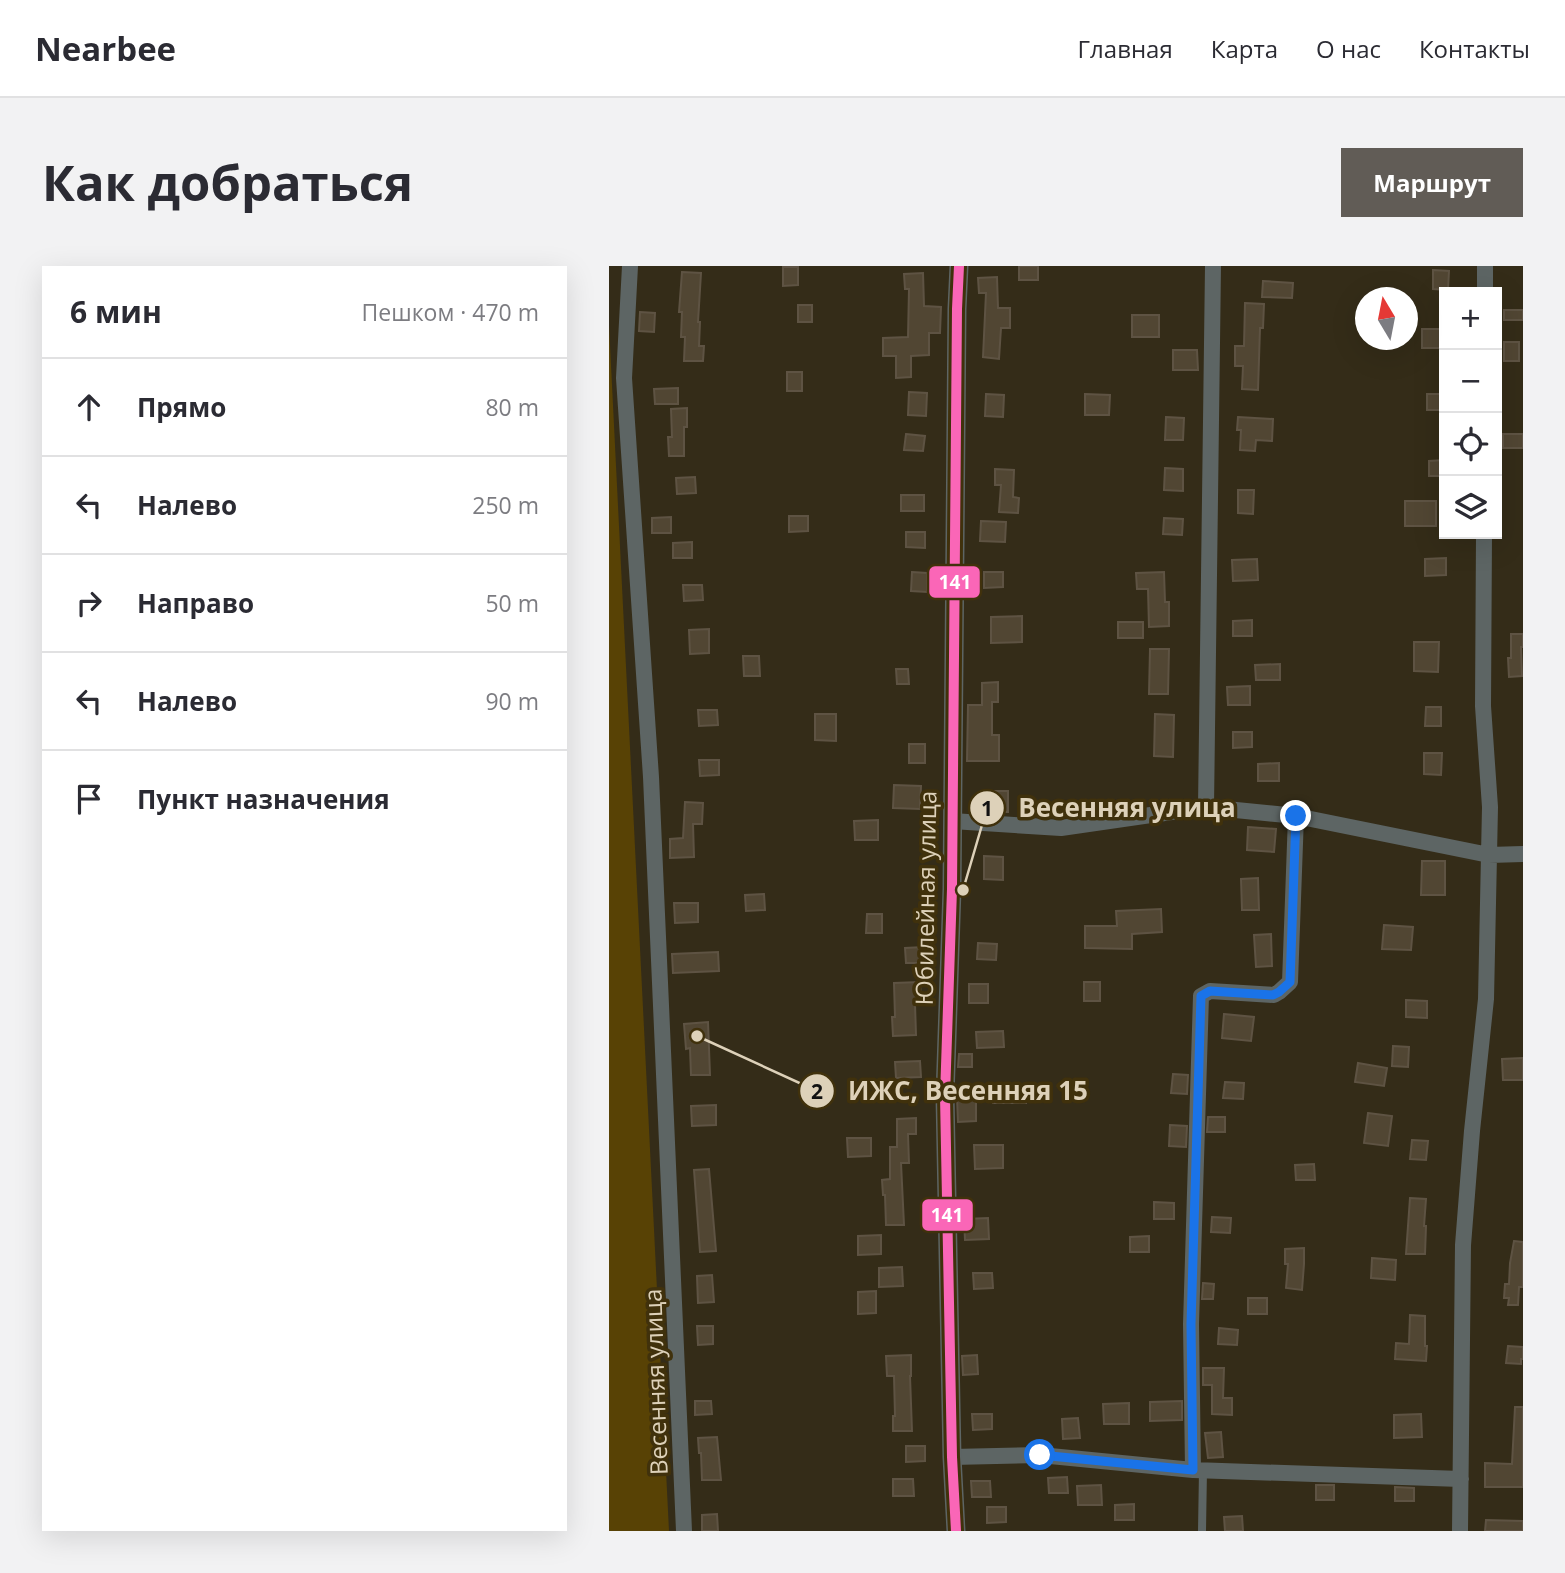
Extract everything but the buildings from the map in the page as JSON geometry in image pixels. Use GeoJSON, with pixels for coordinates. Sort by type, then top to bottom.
{"type":"FeatureCollection","features":[{"type":"Feature","properties":{"kind":"street","name":"Весенняя улица"},"geometry":{"type":"LineString","coordinates":[[630,266],[624,378],[651,777],[684,1531]]}},
{"type":"Feature","properties":{"kind":"street","name":"Юбилейная улица"},"geometry":{"type":"LineString","coordinates":[[956,1531],[952,1457],[945,1096],[952,821],[959,266]]}},
{"type":"Feature","properties":{"kind":"street"},"geometry":{"type":"LineString","coordinates":[[1206,807],[1213,266]]}},
{"type":"Feature","properties":{"kind":"street"},"geometry":{"type":"LineString","coordinates":[[1485,266],[1485,287]]}},
{"type":"Feature","properties":{"kind":"street"},"geometry":{"type":"LineString","coordinates":[[1460,1531],[1463,1245],[1486,999],[1490,807],[1483,706],[1484,539]]}},
{"type":"Feature","properties":{"kind":"street"},"geometry":{"type":"LineString","coordinates":[[952,821],[1061,828],[1206,807],[1296,816],[1489,855],[1523,854]]}},
{"type":"Feature","properties":{"kind":"street"},"geometry":{"type":"LineString","coordinates":[[1198,1470],[1191,1324],[1201,996],[1210,991],[1273,995],[1290,982],[1296,816]]}},
{"type":"Feature","properties":{"kind":"street"},"geometry":{"type":"LineString","coordinates":[[952,1457],[1040,1455],[1198,1470],[1461,1479]]}},
{"type":"Feature","properties":{"kind":"lane"},"geometry":{"type":"LineString","coordinates":[[1198,1470],[1202,1531]]}},
{"type":"Feature","properties":{"kind":"shaded area"},"geometry":{"type":"Polygon","coordinates":[[[609,325],[669,1531],[609,1531],[609,325]]]}},
{"type":"Feature","properties":{"kind":"transit line","name":"141"},"geometry":{"type":"LineString","coordinates":[[956,1531],[952,1457],[945,1096],[952,889],[959,266]]}},
{"type":"Feature","properties":{"kind":"place","name":"Весенняя улица"},"geometry":{"type":"Point","coordinates":[963,890]}},
{"type":"Feature","properties":{"kind":"place","name":"ИЖС, Весенняя 15"},"geometry":{"type":"Point","coordinates":[697,1036]}},
{"type":"Feature","properties":{"kind":"route"},"geometry":{"type":"LineString","coordinates":[[1040,1455],[1193,1470],[1191,1324],[1201,996],[1210,991],[1273,995],[1290,982],[1296,816]]}}]}
